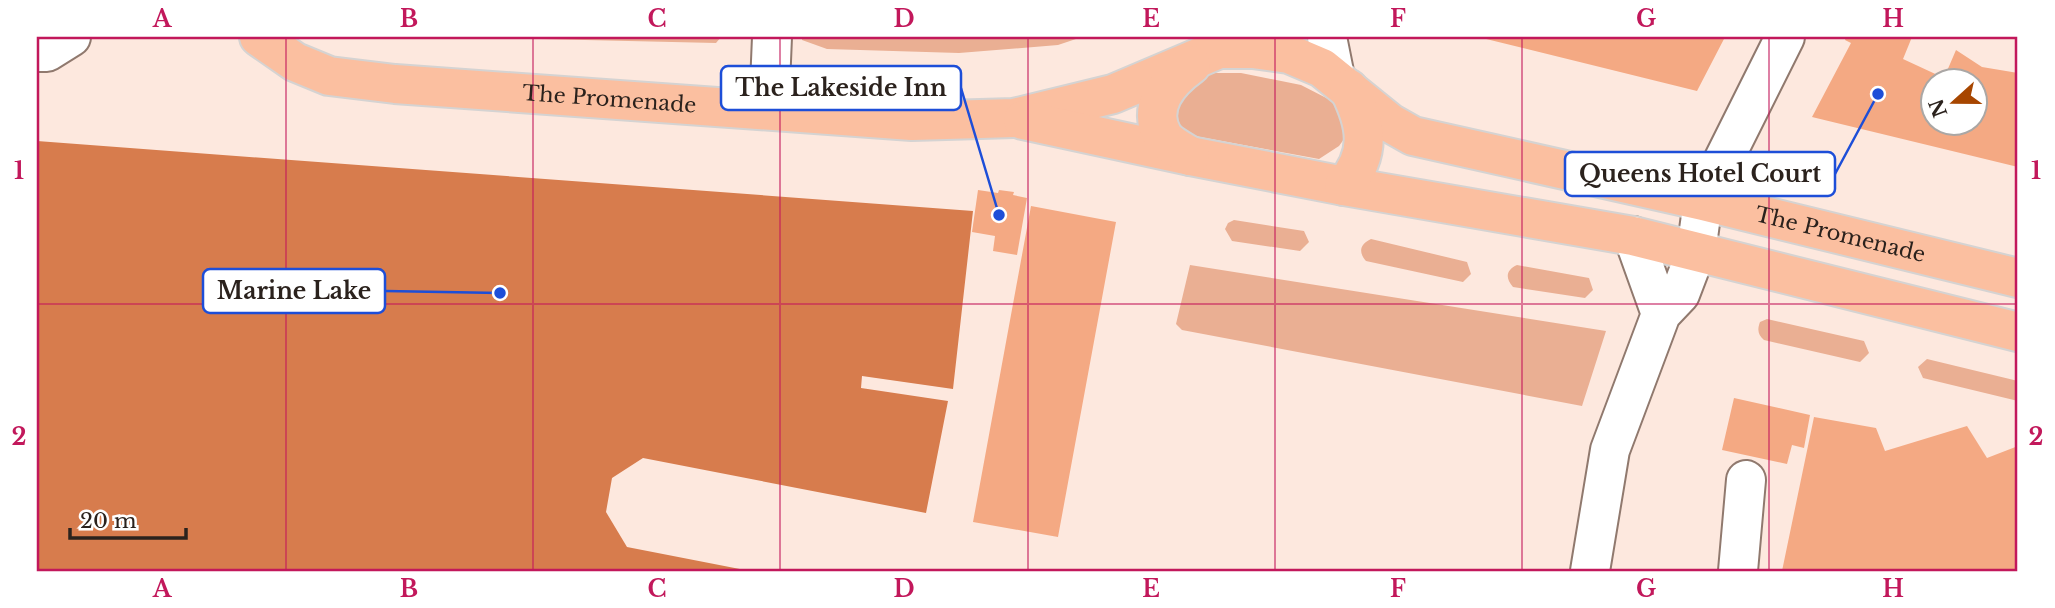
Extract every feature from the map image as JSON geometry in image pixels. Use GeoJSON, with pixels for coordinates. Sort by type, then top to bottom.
{"type":"FeatureCollection","features":[{"type":"Feature","properties":{"kind":"main road","name":"The Promenade"},"geometry":{"type":"LineString","coordinates":[[259,37],[295,62],[329,76],[409,85],[912,121],[1014,118],[1114,94],[1219,47],[1254,48],[1289,54],[1322,68],[1390,124],[1413,136],[1703,201],[2018,278]]}},
{"type":"Feature","properties":{"kind":"main road","name":"The Promenade"},"geometry":{"type":"LineString","coordinates":[[1189,156],[1164,137],[1157,119],[1161,99],[1172,80],[1219,47]]}},
{"type":"Feature","properties":{"kind":"main road"},"geometry":{"type":"LineString","coordinates":[[1342,83],[1360,111],[1365,149],[1360,165],[1344,186]]}},
{"type":"Feature","properties":{"kind":"main road","name":"The Promenade"},"geometry":{"type":"LineString","coordinates":[[1014,118],[1344,186],[1633,236],[2018,332]]}},
{"type":"Feature","properties":{"kind":"main road"},"geometry":{"type":"LineString","coordinates":[[1905,304],[1925,255]]}},
{"type":"Feature","properties":{"kind":"street"},"geometry":{"type":"LineString","coordinates":[[37,51],[47,52],[71,37]]}},
{"type":"Feature","properties":{"kind":"street"},"geometry":{"type":"LineString","coordinates":[[769,109],[772,37]]}},
{"type":"Feature","properties":{"kind":"street"},"geometry":{"type":"LineString","coordinates":[[1327,37],[1342,83]]}},
{"type":"Feature","properties":{"kind":"street"},"geometry":{"type":"LineString","coordinates":[[1590,571],[1609,450],[1661,314],[1680,294],[1696,252],[1703,201],[1785,37]]}},
{"type":"Feature","properties":{"kind":"street"},"geometry":{"type":"LineString","coordinates":[[1633,236],[1661,314]]}},
{"type":"Feature","properties":{"kind":"street"},"geometry":{"type":"LineString","coordinates":[[1738,571],[1746,480]]}},
{"type":"Feature","properties":{"kind":"shaded area"},"geometry":{"type":"Polygon","coordinates":[[[460,37],[721,37],[716,43],[460,37]]]}},
{"type":"Feature","properties":{"kind":"shaded area"},"geometry":{"type":"Polygon","coordinates":[[[802,37],[1082,37],[1058,45],[959,53],[827,49],[802,40],[802,37]]]}},
{"type":"Feature","properties":{"kind":"shaded area"},"geometry":{"type":"Polygon","coordinates":[[[1213,73],[1241,73],[1301,85],[1338,104],[1347,135],[1339,146],[1319,159],[1184,134],[1174,121],[1176,91],[1187,82],[1213,73]]]}},
{"type":"Feature","properties":{"kind":"shaded area"},"geometry":{"type":"Polygon","coordinates":[[[37,141],[973,211],[953,389],[862,376],[861,388],[948,401],[926,513],[643,458],[612,478],[606,512],[627,547],[750,571],[37,571],[37,141]]]}},
{"type":"Feature","properties":{"kind":"shaded area"},"geometry":{"type":"Polygon","coordinates":[[[1234,220],[1304,231],[1309,242],[1300,251],[1232,241],[1225,229],[1228,223],[1234,220]]]}},
{"type":"Feature","properties":{"kind":"shaded area"},"geometry":{"type":"Polygon","coordinates":[[[1371,239],[1467,262],[1471,274],[1463,282],[1366,261],[1361,248],[1371,239]]]}},
{"type":"Feature","properties":{"kind":"shaded area"},"geometry":{"type":"Polygon","coordinates":[[[1190,265],[1606,331],[1582,406],[1182,330],[1176,324],[1190,265]]]}},
{"type":"Feature","properties":{"kind":"shaded area"},"geometry":{"type":"Polygon","coordinates":[[[1517,265],[1589,278],[1593,290],[1585,298],[1513,287],[1508,274],[1517,265]]]}},
{"type":"Feature","properties":{"kind":"shaded area"},"geometry":{"type":"Polygon","coordinates":[[[1767,319],[1864,341],[1869,353],[1860,362],[1764,340],[1759,334],[1759,327],[1760,322],[1767,319]]]}},
{"type":"Feature","properties":{"kind":"shaded area"},"geometry":{"type":"Polygon","coordinates":[[[1927,359],[2018,381],[2018,401],[1923,378],[1918,367],[1927,359]]]}},
{"type":"Feature","properties":{"kind":"building"},"geometry":{"type":"Polygon","coordinates":[[[1478,37],[1725,37],[1697,91],[1478,37]]]}},
{"type":"Feature","properties":{"kind":"building"},"geometry":{"type":"Polygon","coordinates":[[[1846,37],[1912,37],[1903,59],[1918,66],[1918,136],[1988,136],[1988,68],[2018,73],[2018,167],[1812,117],[1851,43],[1845,40],[1846,37]]]}},
{"type":"Feature","properties":{"kind":"building"},"geometry":{"type":"Polygon","coordinates":[[[1956,50],[1980,66],[1949,66],[1956,50]]]}},
{"type":"Feature","properties":{"kind":"building"},"geometry":{"type":"Polygon","coordinates":[[[978,190],[1014,192],[1013,195],[1027,198],[1017,255],[993,251],[995,236],[972,232],[978,190]]]}},
{"type":"Feature","properties":{"kind":"building"},"geometry":{"type":"Polygon","coordinates":[[[1031,206],[1116,222],[1058,537],[973,522],[1031,206]]]}},
{"type":"Feature","properties":{"kind":"building"},"geometry":{"type":"Polygon","coordinates":[[[1734,398],[1810,415],[1804,448],[1792,445],[1787,464],[1722,450],[1734,398]]]}},
{"type":"Feature","properties":{"kind":"building"},"geometry":{"type":"Polygon","coordinates":[[[1814,417],[1876,428],[1885,451],[1967,426],[1987,458],[2018,446],[2018,571],[1782,571],[1814,417]]]}},
{"type":"Feature","properties":{"kind":"place","name":"Queens Hotel Court"},"geometry":{"type":"Point","coordinates":[1878,94]}},
{"type":"Feature","properties":{"kind":"place","name":"The Lakeside Inn"},"geometry":{"type":"Point","coordinates":[999,215]}},
{"type":"Feature","properties":{"kind":"place","name":"Marine Lake"},"geometry":{"type":"Point","coordinates":[500,293]}}]}
